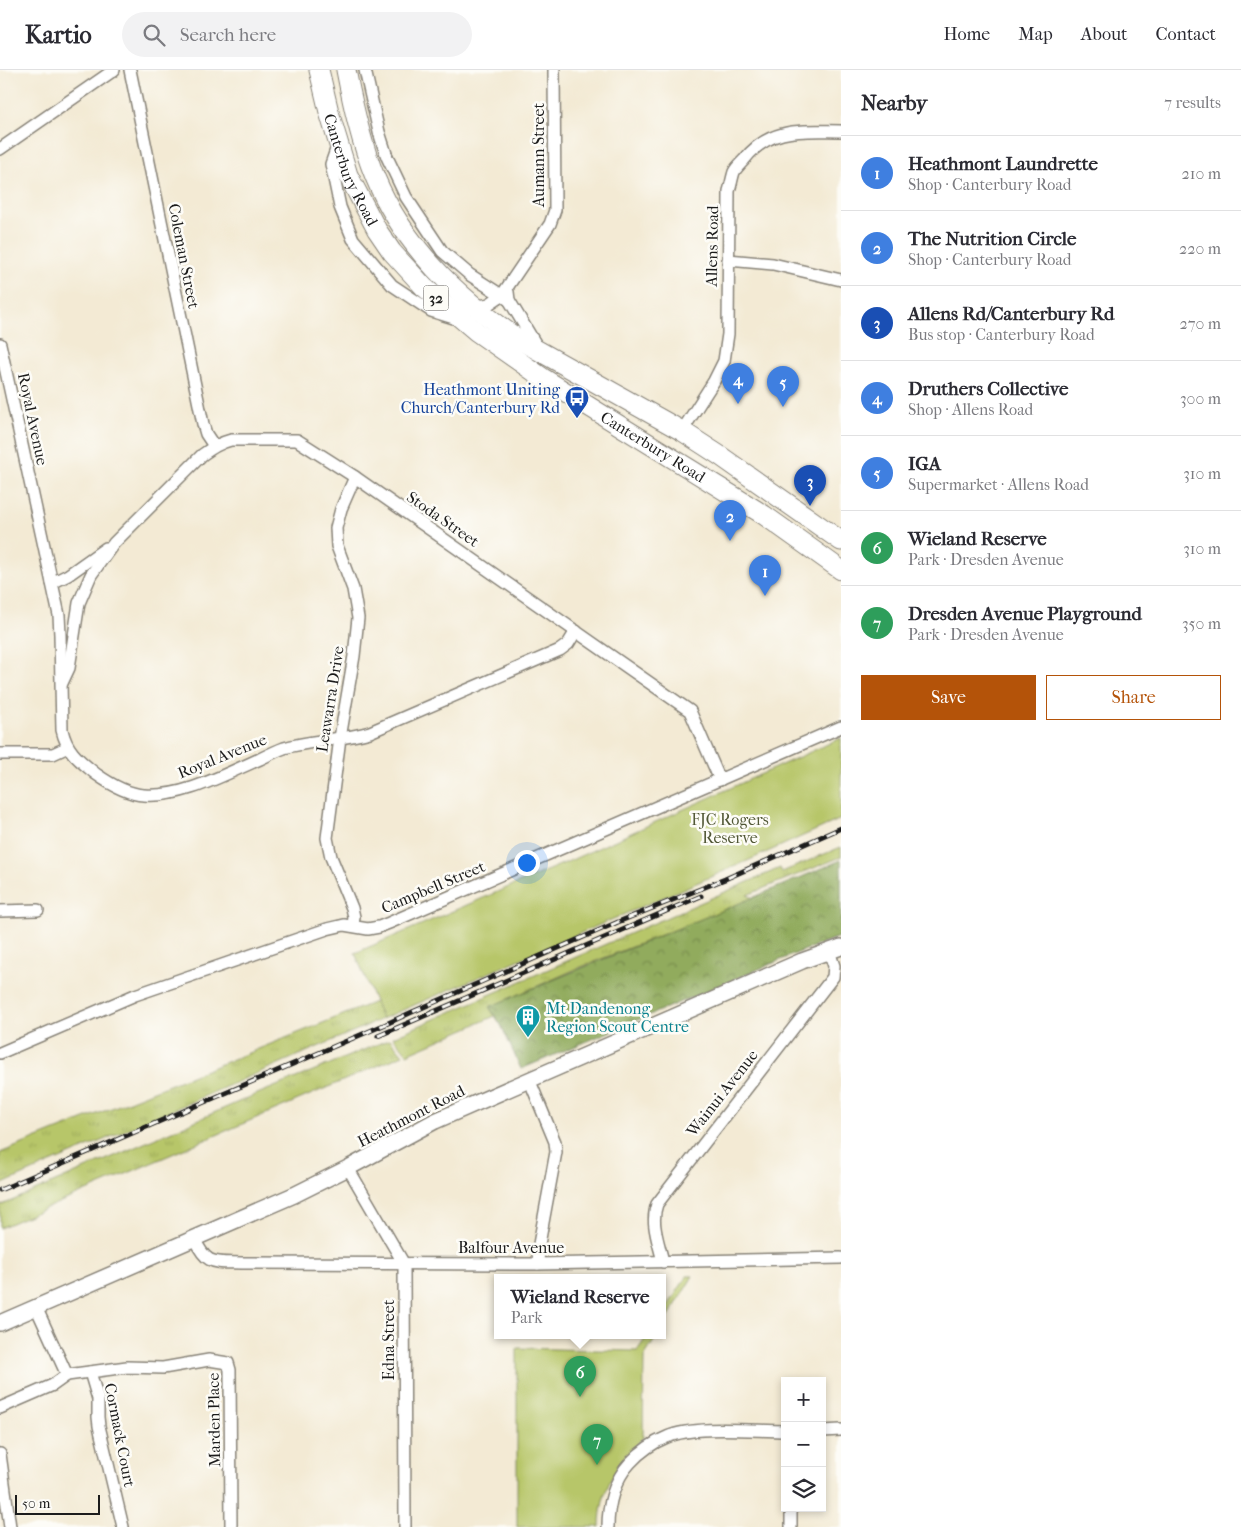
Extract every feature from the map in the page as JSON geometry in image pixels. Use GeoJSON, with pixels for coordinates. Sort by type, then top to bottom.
{"type":"FeatureCollection","features":[{"type":"Feature","properties":{"kind":"main road","name":"Canterbury Road"},"geometry":{"type":"LineString","coordinates":[[319,70],[348,175],[377,230],[409,272],[442,303],[501,327],[542,353],[682,431],[841,541]]}},
{"type":"Feature","properties":{"kind":"main road","name":"Canterbury Road"},"geometry":{"type":"LineString","coordinates":[[346,70],[354,110],[368,158],[385,198],[402,226],[439,274],[454,290],[469,314],[543,378],[764,515],[841,569]]}},
{"type":"Feature","properties":{"kind":"main road"},"geometry":{"type":"LineString","coordinates":[[667,456],[682,431]]}},
{"type":"Feature","properties":{"kind":"street"},"geometry":{"type":"LineString","coordinates":[[0,149],[114,70]]}},
{"type":"Feature","properties":{"kind":"street","name":"Coleman Street"},"geometry":{"type":"LineString","coordinates":[[130,70],[201,415],[206,434],[214,446]]}},
{"type":"Feature","properties":{"kind":"street"},"geometry":{"type":"LineString","coordinates":[[365,70],[379,132],[387,157],[406,196],[442,251],[470,275],[506,293],[542,353]]}},
{"type":"Feature","properties":{"kind":"street","name":"Aumann Street"},"geometry":{"type":"LineString","coordinates":[[469,314],[506,293],[550,224],[556,210],[554,70]]}},
{"type":"Feature","properties":{"kind":"street","name":"Allens Road"},"geometry":{"type":"LineString","coordinates":[[682,431],[714,381],[724,361],[728,334],[729,191],[734,172],[749,153],[764,140],[784,132],[841,131]]}},
{"type":"Feature","properties":{"kind":"street"},"geometry":{"type":"LineString","coordinates":[[338,144],[332,164],[340,207],[352,239],[392,284],[431,311],[469,314]]}},
{"type":"Feature","properties":{"kind":"street"},"geometry":{"type":"LineString","coordinates":[[728,260],[773,264],[841,280]]}},
{"type":"Feature","properties":{"kind":"street","name":"Royal Avenue"},"geometry":{"type":"LineString","coordinates":[[0,344],[59,615],[62,730],[68,747],[106,781],[143,795],[176,792],[204,783],[284,748],[370,732],[560,650],[568,644],[576,631]]}},
{"type":"Feature","properties":{"kind":"street","name":"Stoda Street"},"geometry":{"type":"LineString","coordinates":[[62,685],[69,668],[78,603],[91,575],[114,543],[202,455],[214,446],[222,442],[239,440],[297,440],[355,478],[690,711],[720,780]]}},
{"type":"Feature","properties":{"kind":"street","name":"Leawarra Drive"},"geometry":{"type":"LineString","coordinates":[[352,926],[354,917],[352,908],[331,857],[327,838],[358,618],[353,589],[337,546],[336,528],[341,509],[355,478]]}},
{"type":"Feature","properties":{"kind":"street","name":"Stoda Street"},"geometry":{"type":"LineString","coordinates":[[52,583],[68,575],[114,543]]}},
{"type":"Feature","properties":{"kind":"street","name":"Campbell Street"},"geometry":{"type":"LineString","coordinates":[[0,1053],[135,995],[327,929],[344,925],[368,929],[389,924],[841,727]]}},
{"type":"Feature","properties":{"kind":"street"},"geometry":{"type":"LineString","coordinates":[[0,754],[53,754],[68,747]]}},
{"type":"Feature","properties":{"kind":"street"},"geometry":{"type":"LineString","coordinates":[[0,911],[38,910]]}},
{"type":"Feature","properties":{"kind":"street","name":"Heathmont Road"},"geometry":{"type":"LineString","coordinates":[[0,1323],[294,1195],[423,1127],[787,967],[835,949]]}},
{"type":"Feature","properties":{"kind":"street","name":"Wainui Avenue"},"geometry":{"type":"LineString","coordinates":[[663,1262],[654,1224],[657,1204],[832,977],[835,949]]}},
{"type":"Feature","properties":{"kind":"street"},"geometry":{"type":"LineString","coordinates":[[529,1080],[555,1142],[556,1152],[539,1244],[538,1264]]}},
{"type":"Feature","properties":{"kind":"street"},"geometry":{"type":"LineString","coordinates":[[348,1168],[404,1264]]}},
{"type":"Feature","properties":{"kind":"street","name":"Balfour Avenue"},"geometry":{"type":"LineString","coordinates":[[194,1238],[204,1257],[211,1262],[242,1263],[538,1264],[841,1258]]}},
{"type":"Feature","properties":{"kind":"street","name":"Edna Street"},"geometry":{"type":"LineString","coordinates":[[404,1264],[405,1527]]}},
{"type":"Feature","properties":{"kind":"street"},"geometry":{"type":"LineString","coordinates":[[0,1408],[53,1385],[67,1375],[36,1307]]}},
{"type":"Feature","properties":{"kind":"street","name":"Marden Place"},"geometry":{"type":"LineString","coordinates":[[90,1372],[127,1368],[163,1368],[208,1360],[228,1362],[230,1370],[231,1527]]}},
{"type":"Feature","properties":{"kind":"street","name":"Cormack Court"},"geometry":{"type":"LineString","coordinates":[[67,1375],[90,1372],[98,1399],[98,1417],[123,1527]]}},
{"type":"Feature","properties":{"kind":"street"},"geometry":{"type":"LineString","coordinates":[[608,1527],[611,1500],[624,1469],[638,1454],[648,1447],[668,1436],[686,1432],[705,1430],[781,1431]]}},
{"type":"Feature","properties":{"kind":"street"},"geometry":{"type":"LineString","coordinates":[[826,1431],[841,1430]]}},
{"type":"Feature","properties":{"kind":"street"},"geometry":{"type":"LineString","coordinates":[[0,1454],[10,1527]]}},
{"type":"Feature","properties":{"kind":"street"},"geometry":{"type":"LineString","coordinates":[[790,1512],[790,1527]]}},
{"type":"Feature","properties":{"kind":"green space","name":"FJC Rogers Reserve"},"geometry":{"type":"Polygon","coordinates":[[[841,738],[841,819],[382,1019],[355,953],[567,862],[841,738]]]}},
{"type":"Feature","properties":{"kind":"green space"},"geometry":{"type":"Polygon","coordinates":[[[841,847],[841,857],[747,895],[754,898],[576,969],[490,1007],[495,1016],[407,1054],[393,1037],[780,868],[782,872],[841,847]]]}},
{"type":"Feature","properties":{"kind":"green space"},"geometry":{"type":"Polygon","coordinates":[[[841,860],[841,936],[521,1069],[501,1025],[489,1007],[841,860]]]}},
{"type":"Feature","properties":{"kind":"green space"},"geometry":{"type":"Polygon","coordinates":[[[375,1002],[382,1019],[0,1185],[0,1153],[375,1002]]]}},
{"type":"Feature","properties":{"kind":"green space"},"geometry":{"type":"Polygon","coordinates":[[[390,1039],[403,1055],[0,1228],[0,1206],[250,1097],[390,1039]]]}},
{"type":"Feature","properties":{"kind":"green space"},"geometry":{"type":"Polygon","coordinates":[[[687,1276],[693,1276],[666,1321],[666,1308],[687,1276]]]}},
{"type":"Feature","properties":{"kind":"green space"},"geometry":{"type":"Polygon","coordinates":[[[645,1339],[655,1339],[644,1357],[643,1438],[625,1457],[612,1478],[603,1501],[600,1527],[517,1527],[517,1348],[637,1351],[645,1339]]]}},
{"type":"Feature","properties":{"kind":"railway"},"geometry":{"type":"LineString","coordinates":[[0,1190],[618,922],[725,879],[841,828]]}},
{"type":"Feature","properties":{"kind":"railway"},"geometry":{"type":"LineString","coordinates":[[378,1036],[701,896]]}},
{"type":"Feature","properties":{"kind":"place","name":"Druthers Collective"},"geometry":{"type":"Point","coordinates":[738,404]}},
{"type":"Feature","properties":{"kind":"place","name":"IGA"},"geometry":{"type":"Point","coordinates":[783,407]}},
{"type":"Feature","properties":{"kind":"place","name":"Heathmont Uniting Church/Canterbury Rd"},"geometry":{"type":"Point","coordinates":[577,419]}},
{"type":"Feature","properties":{"kind":"place","name":"Allens Rd/Canterbury Rd"},"geometry":{"type":"Point","coordinates":[810,506]}},
{"type":"Feature","properties":{"kind":"place","name":"The Nutrition Circle"},"geometry":{"type":"Point","coordinates":[730,541]}},
{"type":"Feature","properties":{"kind":"place","name":"Heathmont Laundrette"},"geometry":{"type":"Point","coordinates":[765,596]}},
{"type":"Feature","properties":{"kind":"place","name":"Mt Dandenong Region Scout Centre"},"geometry":{"type":"Point","coordinates":[528,1038]}},
{"type":"Feature","properties":{"kind":"place","name":"Wieland Reserve"},"geometry":{"type":"Point","coordinates":[580,1397]}},
{"type":"Feature","properties":{"kind":"place","name":"Dresden Avenue Playground"},"geometry":{"type":"Point","coordinates":[597,1465]}}]}
